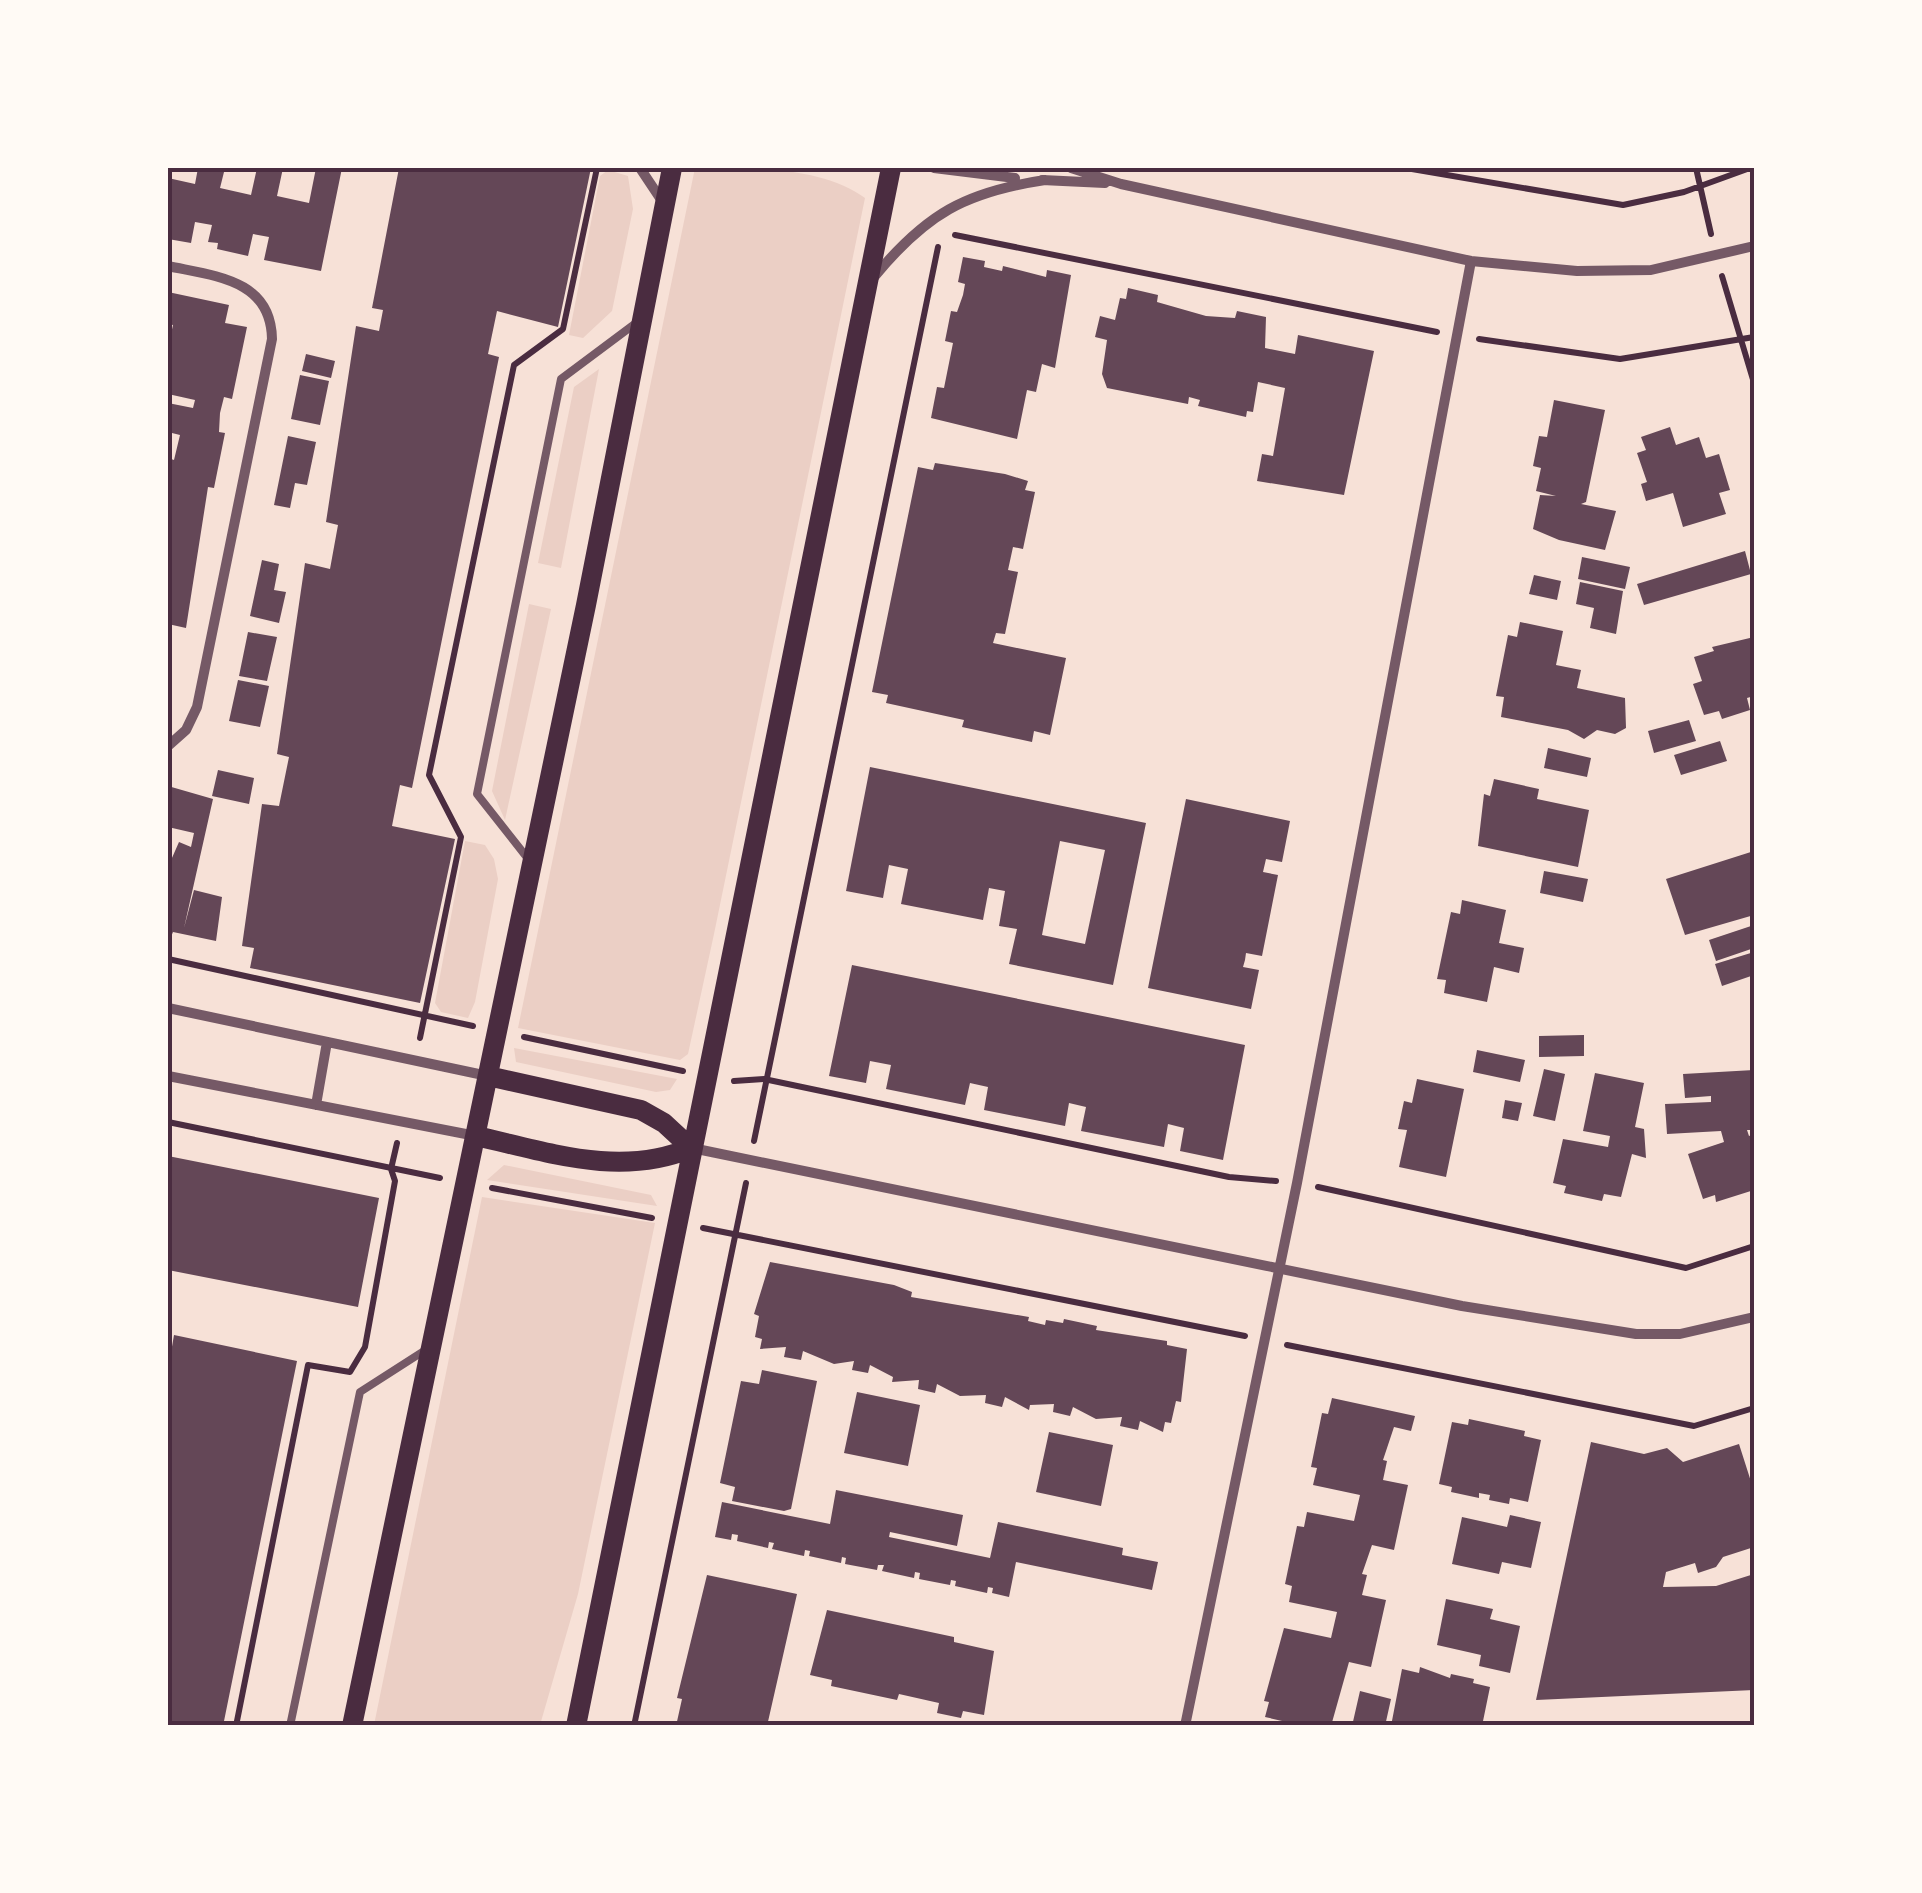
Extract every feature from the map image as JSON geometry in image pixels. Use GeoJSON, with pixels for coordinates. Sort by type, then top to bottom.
{"type":"FeatureCollection","features":[{"type":"Feature","properties":{"kind":"main road"},"geometry":{"type":"LineString","coordinates":[[352,1726],[672,168]]}},
{"type":"Feature","properties":{"kind":"main road"},"geometry":{"type":"LineString","coordinates":[[576,1726],[892,168]]}},
{"type":"Feature","properties":{"kind":"main road"},"geometry":{"type":"LineString","coordinates":[[488,1076],[641,1110],[664,1122],[691,1148]]}},
{"type":"Feature","properties":{"kind":"main road"},"geometry":{"type":"LineString","coordinates":[[476,1136],[625,1165],[667,1159],[691,1148]]}},
{"type":"Feature","properties":{"kind":"street"},"geometry":{"type":"LineString","coordinates":[[640,168],[665,205]]}},
{"type":"Feature","properties":{"kind":"street"},"geometry":{"type":"LineString","coordinates":[[934,168],[980,177],[1121,184]]}},
{"type":"Feature","properties":{"kind":"street"},"geometry":{"type":"LineString","coordinates":[[1071,168],[1121,184],[1471,260],[1577,271],[1650,270],[1754,246]]}},
{"type":"Feature","properties":{"kind":"street"},"geometry":{"type":"LineString","coordinates":[[868,284],[905,242],[936,215],[985,190],[1045,180]]}},
{"type":"Feature","properties":{"kind":"street"},"geometry":{"type":"LineString","coordinates":[[1185,1726],[1297,1183],[1471,260]]}},
{"type":"Feature","properties":{"kind":"street"},"geometry":{"type":"LineString","coordinates":[[168,266],[231,280],[248,288],[266,308],[272,339],[197,707],[186,730],[168,746]]}},
{"type":"Feature","properties":{"kind":"street"},"geometry":{"type":"LineString","coordinates":[[168,1008],[488,1076]]}},
{"type":"Feature","properties":{"kind":"street"},"geometry":{"type":"LineString","coordinates":[[316,1105],[328,1042]]}},
{"type":"Feature","properties":{"kind":"street"},"geometry":{"type":"LineString","coordinates":[[168,1076],[476,1136]]}},
{"type":"Feature","properties":{"kind":"street"},"geometry":{"type":"LineString","coordinates":[[691,1148],[1462,1306],[1636,1334],[1680,1334],[1754,1317]]}},
{"type":"Feature","properties":{"kind":"lane"},"geometry":{"type":"LineString","coordinates":[[532,864],[477,794],[553,416],[561,379],[642,318]]}},
{"type":"Feature","properties":{"kind":"lane"},"geometry":{"type":"LineString","coordinates":[[290,1726],[360,1392],[432,1346]]}},
{"type":"Feature","properties":{"kind":"path"},"geometry":{"type":"LineString","coordinates":[[426,1015],[461,837],[428,775],[514,365],[562,329],[596,168]]}},
{"type":"Feature","properties":{"kind":"path"},"geometry":{"type":"LineString","coordinates":[[1406,168],[1623,205],[1684,192],[1750,168]]}},
{"type":"Feature","properties":{"kind":"path"},"geometry":{"type":"LineString","coordinates":[[1754,337],[1620,359],[1457,336],[967,234],[942,240],[925,300],[764,1080],[1228,1178],[1297,1183],[1686,1268],[1754,1246]]}},
{"type":"Feature","properties":{"kind":"path"},"geometry":{"type":"LineString","coordinates":[[168,1122],[1694,1426],[1754,1408]]}},
{"type":"Feature","properties":{"kind":"path"},"geometry":{"type":"LineString","coordinates":[[236,1726],[308,1365],[350,1372],[365,1347],[396,1181],[391,1169]]}},
{"type":"Feature","properties":{"kind":"path"},"geometry":{"type":"LineString","coordinates":[[634,1726],[738,1234]]}},
{"type":"Feature","properties":{"kind":"shaded area"},"geometry":{"type":"Polygon","coordinates":[[[695,168],[806,174],[847,187],[865,198],[714,934],[688,1054],[680,1060],[518,1028],[695,168]]]}},
{"type":"Feature","properties":{"kind":"shaded area"},"geometry":{"type":"Polygon","coordinates":[[[608,170],[628,176],[633,209],[612,311],[583,338],[569,335],[600,176],[608,170]]]}},
{"type":"Feature","properties":{"kind":"shaded area"},"geometry":{"type":"Polygon","coordinates":[[[599,369],[561,568],[538,563],[574,387],[599,369]]]}},
{"type":"Feature","properties":{"kind":"shaded area"},"geometry":{"type":"Polygon","coordinates":[[[529,604],[551,609],[505,820],[492,791],[529,604]]]}},
{"type":"Feature","properties":{"kind":"shaded area"},"geometry":{"type":"Polygon","coordinates":[[[465,841],[485,845],[494,859],[498,879],[475,1002],[468,1018],[441,1012],[435,1003],[465,841]]]}},
{"type":"Feature","properties":{"kind":"shaded area"},"geometry":{"type":"Polygon","coordinates":[[[514,1048],[677,1079],[670,1090],[656,1092],[516,1062],[514,1048]]]}},
{"type":"Feature","properties":{"kind":"shaded area"},"geometry":{"type":"Polygon","coordinates":[[[504,1165],[651,1195],[657,1206],[487,1180],[504,1165]]]}},
{"type":"Feature","properties":{"kind":"shaded area"},"geometry":{"type":"Polygon","coordinates":[[[482,1197],[655,1223],[578,1594],[540,1725],[374,1725],[482,1197]]]}},
{"type":"Feature","properties":{"kind":"building"},"geometry":{"type":"Polygon","coordinates":[[[198,168],[225,168],[220,188],[251,195],[257,168],[283,168],[277,196],[309,203],[316,168],[342,168],[321,271],[264,260],[269,237],[253,234],[248,256],[217,249],[218,243],[208,242],[212,225],[195,222],[191,243],[168,239],[168,178],[195,184],[198,168]]]}},
{"type":"Feature","properties":{"kind":"building"},"geometry":{"type":"Polygon","coordinates":[[[399,168],[591,168],[558,327],[497,311],[488,354],[499,357],[412,788],[400,785],[392,826],[455,839],[420,1003],[250,968],[254,948],[242,946],[262,804],[279,806],[289,757],[277,754],[305,563],[330,569],[338,525],[326,522],[356,326],[379,331],[383,310],[372,308],[399,168]]]}},
{"type":"Feature","properties":{"kind":"building"},"geometry":{"type":"Polygon","coordinates":[[[963,257],[985,261],[984,267],[1002,271],[1003,266],[1046,277],[1047,270],[1071,275],[1055,368],[1042,364],[1036,392],[1027,390],[1017,439],[931,418],[937,387],[944,388],[953,343],[945,341],[951,311],[957,312],[963,295],[965,284],[958,282],[963,257]]]}},
{"type":"Feature","properties":{"kind":"building"},"geometry":{"type":"Polygon","coordinates":[[[1128,288],[1158,295],[1157,302],[1206,316],[1235,318],[1237,311],[1266,317],[1265,348],[1295,354],[1298,335],[1374,351],[1344,495],[1257,481],[1262,454],[1273,456],[1285,388],[1258,382],[1253,412],[1247,411],[1246,417],[1198,406],[1200,400],[1189,397],[1188,404],[1107,388],[1102,374],[1107,340],[1095,337],[1100,316],[1115,320],[1120,298],[1126,299],[1128,288]]]}},
{"type":"Feature","properties":{"kind":"building"},"geometry":{"type":"Polygon","coordinates":[[[168,292],[229,305],[225,323],[247,327],[232,399],[224,397],[220,413],[219,432],[225,433],[214,488],[208,487],[186,628],[168,624],[168,458],[174,460],[180,435],[168,432],[168,403],[193,408],[195,400],[168,394],[168,347],[173,325],[168,324],[168,292]]]}},
{"type":"Feature","properties":{"kind":"building"},"geometry":{"type":"Polygon","coordinates":[[[306,354],[335,361],[331,378],[302,371],[306,354]]]}},
{"type":"Feature","properties":{"kind":"building"},"geometry":{"type":"Polygon","coordinates":[[[300,375],[329,381],[320,425],[291,419],[300,375]]]}},
{"type":"Feature","properties":{"kind":"building"},"geometry":{"type":"Polygon","coordinates":[[[1554,400],[1605,410],[1586,502],[1581,504],[1616,511],[1605,550],[1559,540],[1533,529],[1540,495],[1556,496],[1536,491],[1541,468],[1533,466],[1539,436],[1547,437],[1554,400]]]}},
{"type":"Feature","properties":{"kind":"building"},"geometry":{"type":"Polygon","coordinates":[[[1670,427],[1676,445],[1699,437],[1706,458],[1719,454],[1730,490],[1719,493],[1726,514],[1683,527],[1673,493],[1646,501],[1641,484],[1647,482],[1637,453],[1646,450],[1641,437],[1670,427]]]}},
{"type":"Feature","properties":{"kind":"building"},"geometry":{"type":"Polygon","coordinates":[[[288,436],[316,442],[307,485],[295,483],[290,508],[274,505],[288,436]]]}},
{"type":"Feature","properties":{"kind":"building"},"geometry":{"type":"Polygon","coordinates":[[[935,463],[1005,474],[1028,481],[1025,490],[1035,492],[1023,549],[1013,547],[1008,570],[1018,572],[1005,634],[996,633],[993,643],[1066,658],[1050,735],[1034,731],[1032,742],[962,727],[964,720],[886,703],[888,695],[872,692],[918,467],[933,470],[935,463]]]}},
{"type":"Feature","properties":{"kind":"building"},"geometry":{"type":"Polygon","coordinates":[[[1745,551],[1751,574],[1644,605],[1637,584],[1745,551]]]}},
{"type":"Feature","properties":{"kind":"building"},"geometry":{"type":"Polygon","coordinates":[[[1582,557],[1630,567],[1625,589],[1578,579],[1582,557]]]}},
{"type":"Feature","properties":{"kind":"building"},"geometry":{"type":"Polygon","coordinates":[[[262,560],[279,564],[274,590],[286,592],[279,623],[250,616],[262,560]]]}},
{"type":"Feature","properties":{"kind":"building"},"geometry":{"type":"Polygon","coordinates":[[[1534,575],[1561,581],[1557,600],[1529,594],[1534,575]]]}},
{"type":"Feature","properties":{"kind":"building"},"geometry":{"type":"Polygon","coordinates":[[[1580,582],[1623,591],[1616,634],[1590,628],[1594,608],[1576,604],[1580,582]]]}},
{"type":"Feature","properties":{"kind":"building"},"geometry":{"type":"Polygon","coordinates":[[[1520,622],[1563,631],[1556,665],[1581,670],[1577,688],[1625,698],[1626,728],[1615,734],[1597,730],[1584,739],[1568,730],[1501,717],[1504,697],[1496,696],[1508,635],[1517,637],[1520,622]]]}},
{"type":"Feature","properties":{"kind":"building"},"geometry":{"type":"Polygon","coordinates":[[[248,632],[277,637],[267,681],[239,676],[248,632]]]}},
{"type":"Feature","properties":{"kind":"building"},"geometry":{"type":"Polygon","coordinates":[[[1754,637],[1754,696],[1747,698],[1750,710],[1722,719],[1719,711],[1704,715],[1693,684],[1702,681],[1694,657],[1714,651],[1712,647],[1754,637]]]}},
{"type":"Feature","properties":{"kind":"building"},"geometry":{"type":"Polygon","coordinates":[[[238,680],[269,686],[260,727],[229,721],[238,680]]]}},
{"type":"Feature","properties":{"kind":"building"},"geometry":{"type":"Polygon","coordinates":[[[1689,720],[1696,741],[1654,753],[1648,731],[1689,720]]]}},
{"type":"Feature","properties":{"kind":"building"},"geometry":{"type":"Polygon","coordinates":[[[1720,741],[1727,761],[1681,775],[1674,755],[1720,741]]]}},
{"type":"Feature","properties":{"kind":"building"},"geometry":{"type":"Polygon","coordinates":[[[1548,748],[1591,758],[1587,777],[1544,768],[1548,748]]]}},
{"type":"Feature","properties":{"kind":"building"},"geometry":{"type":"Polygon","coordinates":[[[870,767],[1146,823],[1113,985],[1009,964],[1017,929],[999,926],[1005,891],[989,888],[983,920],[901,904],[908,869],[889,865],[883,898],[846,891],[870,767]],[[1060,841],[1042,935],[1085,944],[1105,850],[1060,841]]]}},
{"type":"Feature","properties":{"kind":"building"},"geometry":{"type":"Polygon","coordinates":[[[218,770],[254,778],[249,804],[212,796],[218,770]]]}},
{"type":"Feature","properties":{"kind":"building"},"geometry":{"type":"Polygon","coordinates":[[[1494,779],[1539,789],[1537,799],[1589,810],[1578,867],[1478,846],[1484,794],[1490,796],[1494,779]]]}},
{"type":"Feature","properties":{"kind":"building"},"geometry":{"type":"Polygon","coordinates":[[[168,786],[213,799],[184,928],[194,890],[222,897],[216,941],[173,932],[168,944],[168,867],[179,842],[191,847],[194,833],[168,827],[168,786]]]}},
{"type":"Feature","properties":{"kind":"building"},"geometry":{"type":"Polygon","coordinates":[[[1186,799],[1290,821],[1282,862],[1266,859],[1263,872],[1278,875],[1262,956],[1246,953],[1243,967],[1259,970],[1251,1009],[1148,988],[1186,799]]]}},
{"type":"Feature","properties":{"kind":"building"},"geometry":{"type":"Polygon","coordinates":[[[1754,851],[1754,915],[1685,935],[1666,879],[1754,851]]]}},
{"type":"Feature","properties":{"kind":"building"},"geometry":{"type":"Polygon","coordinates":[[[1544,871],[1588,879],[1583,902],[1540,893],[1544,871]]]}},
{"type":"Feature","properties":{"kind":"building"},"geometry":{"type":"Polygon","coordinates":[[[1462,900],[1506,910],[1499,943],[1524,948],[1519,973],[1494,967],[1487,1002],[1444,993],[1446,980],[1437,979],[1451,912],[1460,914],[1462,900]]]}},
{"type":"Feature","properties":{"kind":"building"},"geometry":{"type":"Polygon","coordinates":[[[1754,925],[1754,948],[1716,961],[1709,940],[1754,925]]]}},
{"type":"Feature","properties":{"kind":"building"},"geometry":{"type":"Polygon","coordinates":[[[1754,952],[1754,975],[1722,986],[1715,964],[1754,952]]]}},
{"type":"Feature","properties":{"kind":"building"},"geometry":{"type":"Polygon","coordinates":[[[852,965],[1245,1045],[1223,1160],[1180,1151],[1184,1128],[1168,1124],[1164,1147],[1081,1131],[1086,1107],[1069,1103],[1065,1126],[984,1110],[988,1087],[970,1083],[965,1105],[886,1089],[891,1065],[870,1061],[866,1083],[829,1076],[852,965]]]}},
{"type":"Feature","properties":{"kind":"building"},"geometry":{"type":"Polygon","coordinates":[[[1584,1035],[1584,1056],[1539,1057],[1539,1036],[1584,1035]]]}},
{"type":"Feature","properties":{"kind":"building"},"geometry":{"type":"Polygon","coordinates":[[[1477,1050],[1525,1060],[1520,1082],[1473,1072],[1477,1050]]]}},
{"type":"Feature","properties":{"kind":"building"},"geometry":{"type":"Polygon","coordinates":[[[1544,1069],[1565,1074],[1555,1121],[1533,1116],[1544,1069]]]}},
{"type":"Feature","properties":{"kind":"building"},"geometry":{"type":"Polygon","coordinates":[[[1754,1070],[1754,1130],[1747,1130],[1749,1136],[1754,1134],[1754,1190],[1716,1202],[1715,1195],[1703,1199],[1688,1154],[1724,1142],[1721,1131],[1667,1134],[1665,1104],[1711,1102],[1711,1096],[1685,1098],[1683,1074],[1754,1070]]]}},
{"type":"Feature","properties":{"kind":"building"},"geometry":{"type":"Polygon","coordinates":[[[1595,1073],[1644,1083],[1635,1127],[1644,1129],[1646,1158],[1632,1154],[1621,1197],[1604,1194],[1602,1201],[1564,1193],[1566,1186],[1553,1183],[1563,1139],[1608,1147],[1610,1136],[1583,1131],[1595,1073]]]}},
{"type":"Feature","properties":{"kind":"building"},"geometry":{"type":"Polygon","coordinates":[[[1417,1079],[1464,1089],[1446,1177],[1399,1167],[1407,1130],[1398,1129],[1404,1101],[1412,1103],[1417,1079]]]}},
{"type":"Feature","properties":{"kind":"building"},"geometry":{"type":"Polygon","coordinates":[[[1505,1100],[1522,1103],[1518,1121],[1502,1118],[1505,1100]]]}},
{"type":"Feature","properties":{"kind":"building"},"geometry":{"type":"Polygon","coordinates":[[[168,1156],[379,1198],[358,1307],[168,1270],[168,1156]]]}},
{"type":"Feature","properties":{"kind":"building"},"geometry":{"type":"Polygon","coordinates":[[[770,1262],[894,1285],[912,1292],[911,1297],[1029,1317],[1028,1321],[1045,1325],[1046,1320],[1063,1323],[1064,1319],[1097,1326],[1096,1330],[1167,1341],[1167,1345],[1187,1349],[1181,1402],[1176,1401],[1171,1423],[1165,1422],[1163,1432],[1140,1421],[1138,1430],[1120,1426],[1122,1417],[1096,1419],[1073,1407],[1070,1416],[1053,1412],[1054,1404],[1030,1405],[1029,1410],[1005,1397],[1002,1407],[985,1403],[986,1395],[960,1396],[937,1384],[935,1393],[918,1389],[919,1380],[892,1382],[893,1377],[870,1365],[868,1373],[852,1370],[854,1361],[834,1364],[803,1351],[801,1360],[784,1357],[786,1347],[760,1349],[762,1339],[755,1337],[759,1316],[754,1314],[770,1262]]]}},
{"type":"Feature","properties":{"kind":"building"},"geometry":{"type":"Polygon","coordinates":[[[174,1335],[297,1361],[223,1726],[168,1726],[168,1370],[174,1335]]]}},
{"type":"Feature","properties":{"kind":"building"},"geometry":{"type":"Polygon","coordinates":[[[762,1370],[817,1381],[791,1509],[784,1511],[732,1501],[735,1487],[720,1483],[741,1381],[759,1384],[762,1370]]]}},
{"type":"Feature","properties":{"kind":"building"},"geometry":{"type":"Polygon","coordinates":[[[857,1392],[920,1405],[908,1466],[844,1453],[857,1392]]]}},
{"type":"Feature","properties":{"kind":"building"},"geometry":{"type":"Polygon","coordinates":[[[1332,1398],[1415,1416],[1411,1431],[1394,1427],[1383,1460],[1387,1461],[1383,1480],[1408,1485],[1394,1550],[1372,1545],[1362,1574],[1367,1575],[1362,1595],[1386,1600],[1371,1667],[1349,1662],[1331,1726],[1304,1726],[1265,1717],[1269,1702],[1264,1701],[1284,1628],[1331,1638],[1337,1612],[1289,1602],[1292,1586],[1285,1584],[1297,1526],[1304,1527],[1307,1512],[1354,1521],[1360,1495],[1313,1485],[1317,1468],[1311,1467],[1322,1413],[1328,1414],[1332,1398]]]}},
{"type":"Feature","properties":{"kind":"building"},"geometry":{"type":"Polygon","coordinates":[[[1469,1419],[1525,1431],[1524,1436],[1541,1440],[1528,1502],[1510,1498],[1509,1504],[1489,1500],[1490,1495],[1479,1493],[1479,1498],[1451,1492],[1452,1487],[1439,1484],[1452,1422],[1468,1425],[1469,1419]]]}},
{"type":"Feature","properties":{"kind":"building"},"geometry":{"type":"Polygon","coordinates":[[[1049,1432],[1113,1445],[1101,1506],[1036,1492],[1049,1432]]]}},
{"type":"Feature","properties":{"kind":"building"},"geometry":{"type":"Polygon","coordinates":[[[1591,1442],[1644,1454],[1667,1448],[1683,1462],[1739,1444],[1754,1491],[1754,1547],[1723,1557],[1716,1567],[1698,1573],[1695,1563],[1666,1572],[1663,1587],[1716,1586],[1754,1574],[1754,1690],[1536,1700],[1591,1442]]]}},
{"type":"Feature","properties":{"kind":"building"},"geometry":{"type":"Polygon","coordinates":[[[836,1490],[963,1515],[957,1546],[890,1532],[889,1537],[990,1558],[998,1522],[1123,1548],[1122,1555],[1158,1562],[1152,1590],[1016,1562],[1009,1597],[992,1593],[993,1588],[988,1587],[987,1593],[955,1586],[956,1581],[951,1580],[950,1585],[919,1579],[920,1573],[915,1572],[914,1578],[882,1571],[884,1565],[878,1565],[877,1570],[845,1564],[846,1558],[842,1557],[841,1563],[809,1556],[810,1551],[805,1550],[804,1556],[772,1549],[774,1543],[769,1542],[768,1548],[737,1541],[738,1535],[732,1534],[731,1540],[715,1537],[722,1502],[830,1524],[836,1490]]]}},
{"type":"Feature","properties":{"kind":"building"},"geometry":{"type":"Polygon","coordinates":[[[1510,1515],[1541,1522],[1531,1568],[1502,1562],[1499,1574],[1452,1564],[1462,1517],[1507,1527],[1510,1515]]]}},
{"type":"Feature","properties":{"kind":"building"},"geometry":{"type":"Polygon","coordinates":[[[707,1575],[797,1594],[767,1726],[676,1726],[682,1699],[677,1698],[707,1575]]]}},
{"type":"Feature","properties":{"kind":"building"},"geometry":{"type":"Polygon","coordinates":[[[1446,1599],[1493,1609],[1490,1619],[1520,1626],[1510,1673],[1479,1666],[1481,1655],[1437,1645],[1446,1599]]]}},
{"type":"Feature","properties":{"kind":"building"},"geometry":{"type":"Polygon","coordinates":[[[827,1610],[954,1637],[954,1642],[994,1651],[984,1715],[963,1711],[961,1718],[937,1713],[939,1703],[899,1694],[897,1700],[831,1686],[832,1680],[810,1675],[827,1610]]]}},
{"type":"Feature","properties":{"kind":"building"},"geometry":{"type":"Polygon","coordinates":[[[1420,1667],[1450,1678],[1451,1674],[1474,1679],[1473,1683],[1490,1687],[1482,1726],[1391,1726],[1402,1669],[1419,1673],[1420,1667]]]}},
{"type":"Feature","properties":{"kind":"building"},"geometry":{"type":"Polygon","coordinates":[[[1360,1691],[1391,1699],[1385,1726],[1352,1726],[1360,1691]]]}}]}
